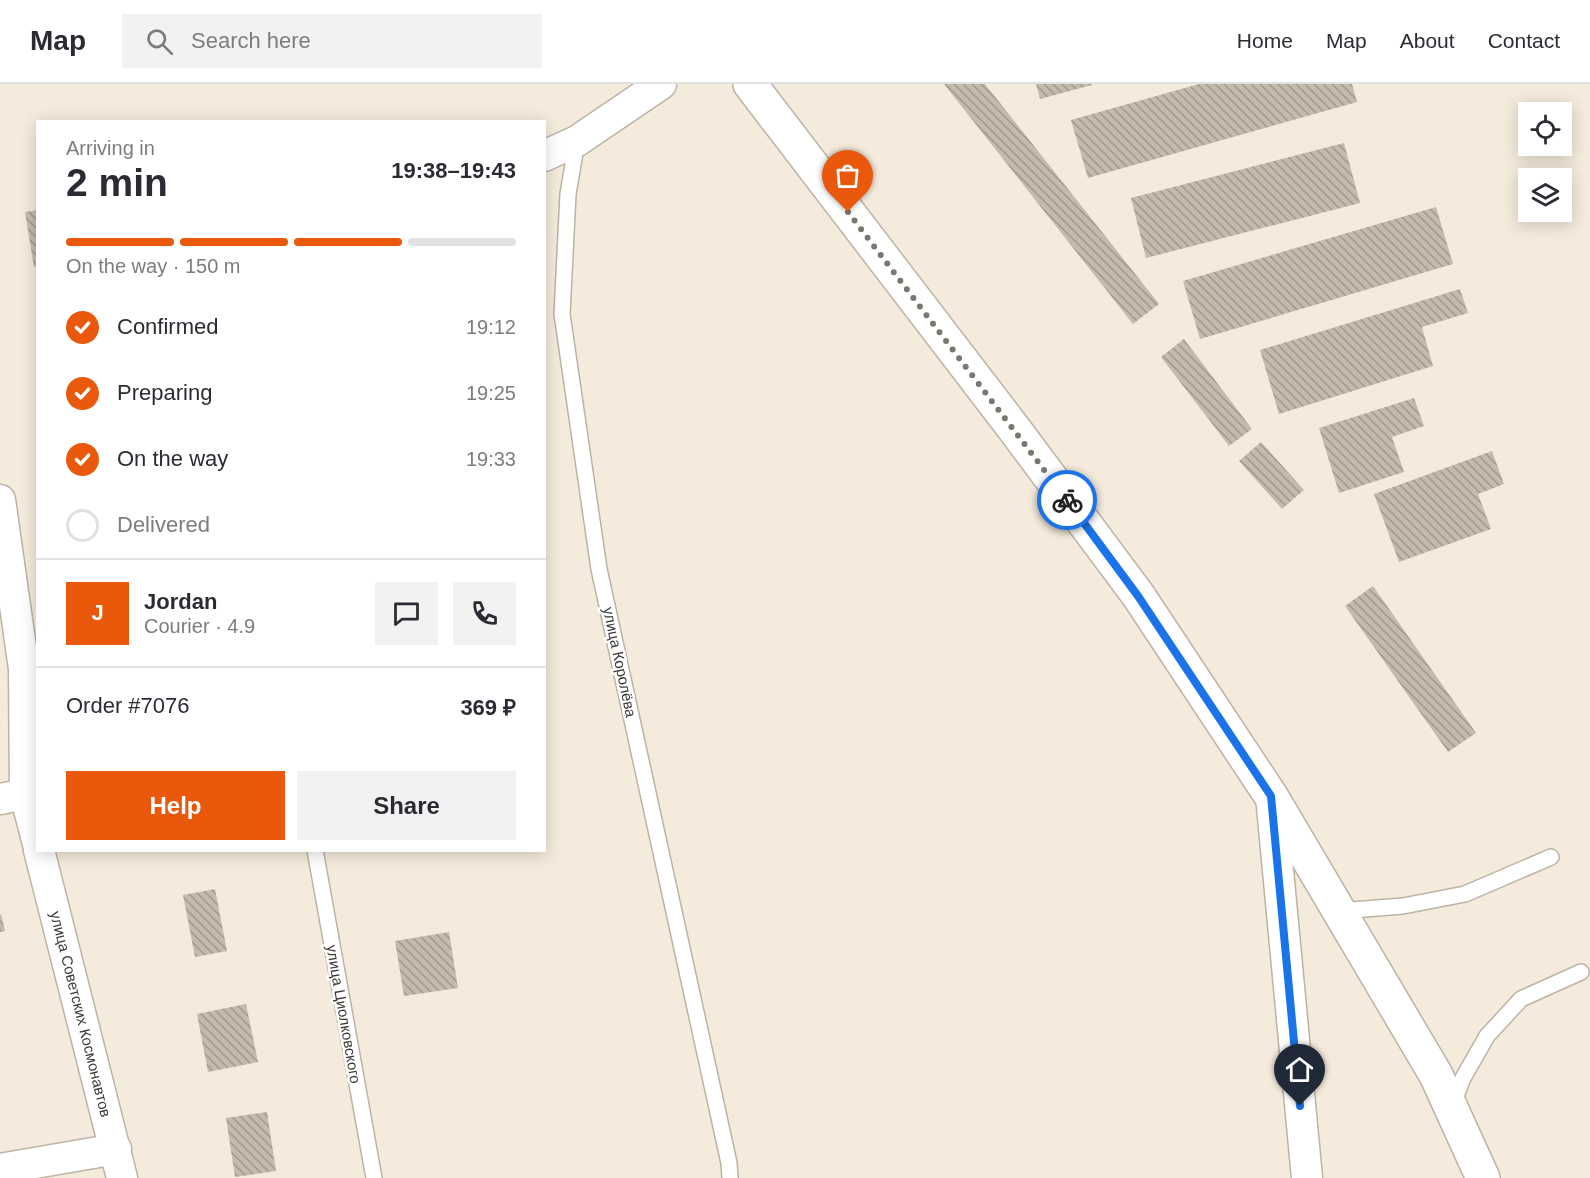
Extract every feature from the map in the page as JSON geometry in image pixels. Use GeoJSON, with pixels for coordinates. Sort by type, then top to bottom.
{"type":"FeatureCollection","features":[{"type":"Feature","properties":{"kind":"main road"},"geometry":{"type":"LineString","coordinates":[[750,84],[1008,421],[1138,596],[1271,796],[1436,1075],[1483,1178]]}},
{"type":"Feature","properties":{"kind":"street"},"geometry":{"type":"LineString","coordinates":[[546,155],[577,141],[661,84]]}},
{"type":"Feature","properties":{"kind":"street"},"geometry":{"type":"LineString","coordinates":[[0,500],[31,663],[12,797],[36,840]]}},
{"type":"Feature","properties":{"kind":"street"},"geometry":{"type":"LineString","coordinates":[[1271,796],[1307,1178]]}},
{"type":"Feature","properties":{"kind":"street","name":"улица Советских Космонавтов"},"geometry":{"type":"LineString","coordinates":[[40,852],[122,1178]]}},
{"type":"Feature","properties":{"kind":"street"},"geometry":{"type":"LineString","coordinates":[[0,1169],[116,1149]]}},
{"type":"Feature","properties":{"kind":"lane","name":"улица Королёва"},"geometry":{"type":"LineString","coordinates":[[577,141],[568,194],[562,314],[599,569],[729,1163],[730,1178]]}},
{"type":"Feature","properties":{"kind":"lane","name":"улица Циолковского"},"geometry":{"type":"LineString","coordinates":[[315,852],[374,1178]]}},
{"type":"Feature","properties":{"kind":"lane"},"geometry":{"type":"LineString","coordinates":[[1339,911],[1403,906],[1465,894],[1551,857]]}},
{"type":"Feature","properties":{"kind":"lane"},"geometry":{"type":"LineString","coordinates":[[1451,1108],[1463,1078],[1487,1036],[1521,999],[1581,972]]}},
{"type":"Feature","properties":{"kind":"building"},"geometry":{"type":"Polygon","coordinates":[[[944,84],[985,84],[1159,304],[1133,324],[944,84]]]}},
{"type":"Feature","properties":{"kind":"building"},"geometry":{"type":"Polygon","coordinates":[[[1036,84],[1092,84],[1092,85],[1040,99],[1036,84]]]}},
{"type":"Feature","properties":{"kind":"building"},"geometry":{"type":"Polygon","coordinates":[[[1199,84],[1352,84],[1357,102],[1088,178],[1071,120],[1199,84]]]}},
{"type":"Feature","properties":{"kind":"building"},"geometry":{"type":"Polygon","coordinates":[[[1344,143],[1360,203],[1146,258],[1131,198],[1344,143]]]}},
{"type":"Feature","properties":{"kind":"building"},"geometry":{"type":"Polygon","coordinates":[[[1436,207],[1453,264],[1200,339],[1183,281],[1436,207]]]}},
{"type":"Feature","properties":{"kind":"building"},"geometry":{"type":"Polygon","coordinates":[[[36,210],[36,266],[34,267],[25,212],[36,210]]]}},
{"type":"Feature","properties":{"kind":"building"},"geometry":{"type":"Polygon","coordinates":[[[1460,289],[1468,313],[1422,327],[1433,366],[1279,414],[1260,350],[1460,289]]]}},
{"type":"Feature","properties":{"kind":"building"},"geometry":{"type":"Polygon","coordinates":[[[1184,339],[1252,429],[1229,446],[1161,357],[1184,339]]]}},
{"type":"Feature","properties":{"kind":"building"},"geometry":{"type":"Polygon","coordinates":[[[1414,398],[1424,426],[1392,437],[1404,472],[1339,493],[1319,428],[1414,398]]]}},
{"type":"Feature","properties":{"kind":"building"},"geometry":{"type":"Polygon","coordinates":[[[1261,442],[1304,490],[1282,509],[1239,461],[1261,442]]]}},
{"type":"Feature","properties":{"kind":"building"},"geometry":{"type":"Polygon","coordinates":[[[1492,451],[1504,484],[1478,494],[1491,529],[1399,562],[1374,494],[1492,451]]]}},
{"type":"Feature","properties":{"kind":"building"},"geometry":{"type":"Polygon","coordinates":[[[1373,586],[1476,733],[1448,752],[1345,606],[1373,586]]]}},
{"type":"Feature","properties":{"kind":"building"},"geometry":{"type":"Polygon","coordinates":[[[215,889],[227,951],[195,957],[183,895],[215,889]]]}},
{"type":"Feature","properties":{"kind":"building"},"geometry":{"type":"Polygon","coordinates":[[[0,915],[5,931],[0,932],[0,915]]]}},
{"type":"Feature","properties":{"kind":"building"},"geometry":{"type":"Polygon","coordinates":[[[449,932],[458,988],[404,996],[395,941],[449,932]]]}},
{"type":"Feature","properties":{"kind":"building"},"geometry":{"type":"Polygon","coordinates":[[[246,1004],[258,1062],[208,1072],[197,1014],[246,1004]]]}},
{"type":"Feature","properties":{"kind":"building"},"geometry":{"type":"Polygon","coordinates":[[[267,1112],[276,1171],[235,1177],[226,1118],[267,1112]]]}},
{"type":"Feature","properties":{"kind":"way so far"},"geometry":{"type":"LineString","coordinates":[[848,212],[1067,500]]}},
{"type":"Feature","properties":{"kind":"route"},"geometry":{"type":"LineString","coordinates":[[1067,500],[1138,596],[1271,796],[1300,1106]]}}]}
